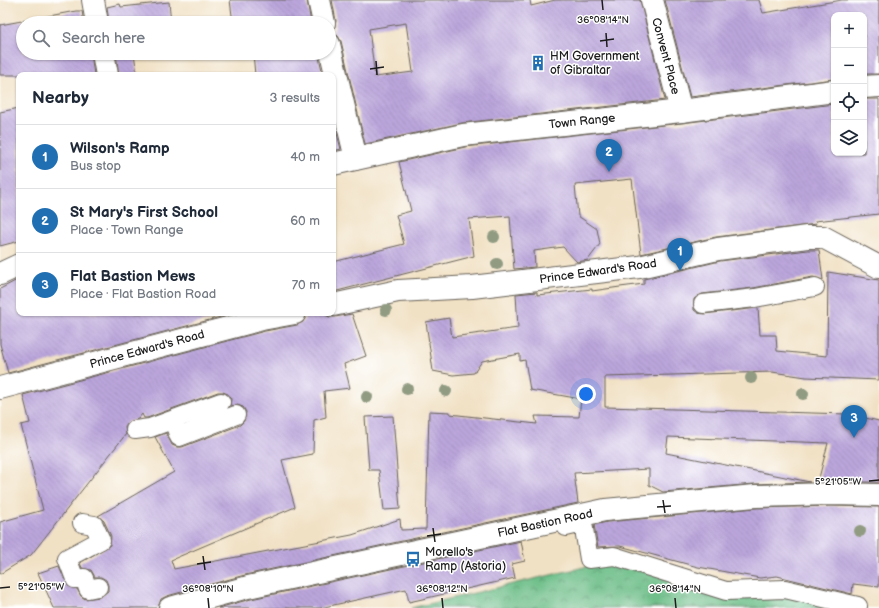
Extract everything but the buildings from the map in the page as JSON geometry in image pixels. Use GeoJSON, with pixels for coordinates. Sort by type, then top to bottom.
{"type":"FeatureCollection","features":[{"type":"Feature","properties":{"kind":"street"},"geometry":{"type":"LineString","coordinates":[[93,0],[96,16]]}},
{"type":"Feature","properties":{"kind":"street"},"geometry":{"type":"LineString","coordinates":[[319,0],[322,16]]}},
{"type":"Feature","properties":{"kind":"street","name":"Convent Place"},"geometry":{"type":"LineString","coordinates":[[652,0],[681,111]]}},
{"type":"Feature","properties":{"kind":"street"},"geometry":{"type":"LineString","coordinates":[[104,60],[106,72]]}},
{"type":"Feature","properties":{"kind":"street"},"geometry":{"type":"LineString","coordinates":[[333,60],[336,72]]}},
{"type":"Feature","properties":{"kind":"street"},"geometry":{"type":"LineString","coordinates":[[336,74],[356,159]]}},
{"type":"Feature","properties":{"kind":"street"},"geometry":{"type":"LineString","coordinates":[[867,88],[879,86]]}},
{"type":"Feature","properties":{"kind":"street","name":"Town Range"},"geometry":{"type":"LineString","coordinates":[[336,163],[463,135],[681,111],[831,91]]}},
{"type":"Feature","properties":{"kind":"street","name":"Prince Edward's Road"},"geometry":{"type":"LineString","coordinates":[[336,304],[398,291],[472,286],[639,267],[718,249],[807,237],[823,237],[879,267]]}},
{"type":"Feature","properties":{"kind":"street"},"geometry":{"type":"LineString","coordinates":[[0,274],[16,266]]}},
{"type":"Feature","properties":{"kind":"street"},"geometry":{"type":"LineString","coordinates":[[703,304],[756,298],[815,288]]}},
{"type":"Feature","properties":{"kind":"street","name":"Prince Edward's Road"},"geometry":{"type":"LineString","coordinates":[[0,388],[281,316]]}},
{"type":"Feature","properties":{"kind":"street"},"geometry":{"type":"LineString","coordinates":[[135,430],[150,428],[221,402]]}},
{"type":"Feature","properties":{"kind":"street"},"geometry":{"type":"LineString","coordinates":[[173,420],[180,437],[236,415]]}},
{"type":"Feature","properties":{"kind":"street","name":"Flat Bastion Road"},"geometry":{"type":"LineString","coordinates":[[170,608],[248,587],[605,510],[728,498],[802,494],[879,495]]}},
{"type":"Feature","properties":{"kind":"street"},"geometry":{"type":"LineString","coordinates":[[565,518],[566,527],[584,523],[589,559],[614,556],[726,591],[785,589],[858,606]]}},
{"type":"Feature","properties":{"kind":"street"},"geometry":{"type":"LineString","coordinates":[[82,523],[94,525],[101,540],[67,558],[75,579],[84,578],[88,589],[98,587]]}},
{"type":"Feature","properties":{"kind":"green space"},"geometry":{"type":"Polygon","coordinates":[[[614,560],[783,594],[838,608],[411,608],[614,560]]]}},
{"type":"Feature","properties":{"kind":"place","name":"HM Government of Gibraltar"},"geometry":{"type":"Point","coordinates":[538,63]}},
{"type":"Feature","properties":{"kind":"place","name":"St Mary's First School"},"geometry":{"type":"Point","coordinates":[609,172]}},
{"type":"Feature","properties":{"kind":"place","name":"Wilson's Ramp"},"geometry":{"type":"Point","coordinates":[680,271]}},
{"type":"Feature","properties":{"kind":"place","name":"Flat Bastion Mews"},"geometry":{"type":"Point","coordinates":[854,438]}},
{"type":"Feature","properties":{"kind":"place","name":"Morello's Ramp (Astoria)"},"geometry":{"type":"Point","coordinates":[413,559]}}]}
